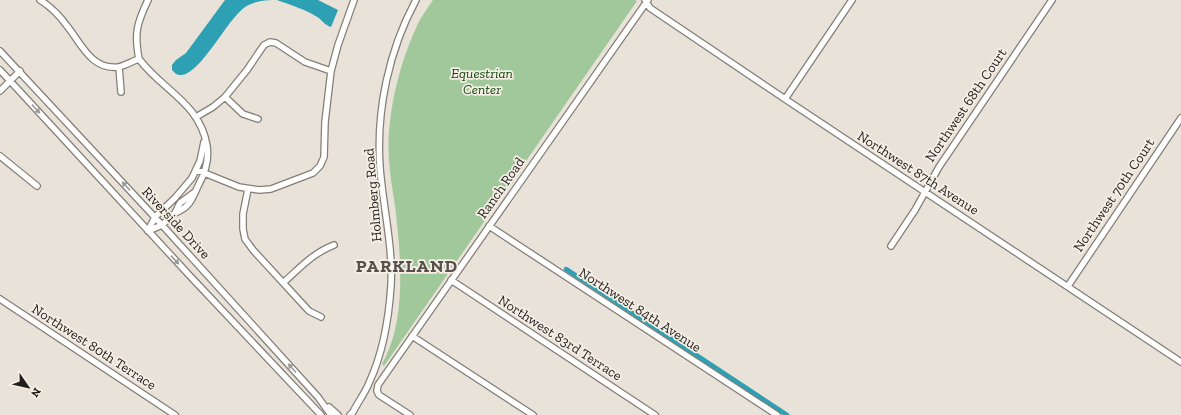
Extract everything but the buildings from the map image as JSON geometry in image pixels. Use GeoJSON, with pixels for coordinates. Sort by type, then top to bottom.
{"type":"FeatureCollection","features":[{"type":"Feature","properties":{"kind":"street"},"geometry":{"type":"LineString","coordinates":[[40,0],[68,26],[88,56],[98,62],[109,66],[119,67],[139,59]]}},
{"type":"Feature","properties":{"kind":"street"},"geometry":{"type":"LineString","coordinates":[[148,0],[137,29],[136,43],[139,59],[146,69],[179,97],[190,109],[205,134],[208,151],[205,174],[195,192],[192,201],[188,206],[174,213]]}},
{"type":"Feature","properties":{"kind":"street"},"geometry":{"type":"LineString","coordinates":[[197,170],[239,187],[259,190],[271,189],[313,173],[320,166],[324,157],[325,122],[331,72],[338,45],[354,0]]}},
{"type":"Feature","properties":{"kind":"street","name":"Holmberg Road"},"geometry":{"type":"LineString","coordinates":[[351,414],[373,375],[381,350],[387,320],[391,284],[391,258],[380,167],[381,118],[390,67],[401,33],[416,0]]}},
{"type":"Feature","properties":{"kind":"street"},"geometry":{"type":"LineString","coordinates":[[785,99],[852,0]]}},
{"type":"Feature","properties":{"kind":"street","name":"Northwest 68th Court"},"geometry":{"type":"LineString","coordinates":[[890,246],[914,210],[939,167],[1052,0]]}},
{"type":"Feature","properties":{"kind":"street","name":"Northwest 87th Avenue"},"geometry":{"type":"LineString","coordinates":[[646,1],[650,8],[1181,362]]}},
{"type":"Feature","properties":{"kind":"street","name":"Ranch Road"},"geometry":{"type":"LineString","coordinates":[[410,415],[379,395],[377,391],[378,385],[646,1]]}},
{"type":"Feature","properties":{"kind":"street"},"geometry":{"type":"LineString","coordinates":[[196,117],[213,107],[225,97],[247,70],[264,44],[270,42],[276,43],[305,62],[331,72]]}},
{"type":"Feature","properties":{"kind":"street","name":"Riverside Drive"},"geometry":{"type":"LineString","coordinates":[[0,50],[155,217],[318,397],[331,415]]}},
{"type":"Feature","properties":{"kind":"street"},"geometry":{"type":"LineString","coordinates":[[119,67],[121,92]]}},
{"type":"Feature","properties":{"kind":"street","name":"Riverside Drive"},"geometry":{"type":"LineString","coordinates":[[0,70],[148,231],[321,415]]}},
{"type":"Feature","properties":{"kind":"street"},"geometry":{"type":"LineString","coordinates":[[0,91],[20,71]]}},
{"type":"Feature","properties":{"kind":"street"},"geometry":{"type":"LineString","coordinates":[[225,97],[243,114],[258,119]]}},
{"type":"Feature","properties":{"kind":"street","name":"Northwest 70th Court"},"geometry":{"type":"LineString","coordinates":[[1068,286],[1181,118]]}},
{"type":"Feature","properties":{"kind":"street"},"geometry":{"type":"LineString","coordinates":[[148,231],[155,217],[181,191],[197,170],[203,152],[205,134]]}},
{"type":"Feature","properties":{"kind":"street"},"geometry":{"type":"LineString","coordinates":[[0,156],[37,186]]}},
{"type":"Feature","properties":{"kind":"street"},"geometry":{"type":"LineString","coordinates":[[248,189],[243,214],[245,239],[253,250],[309,311],[321,317]]}},
{"type":"Feature","properties":{"kind":"street"},"geometry":{"type":"LineString","coordinates":[[181,191],[188,198]]}},
{"type":"Feature","properties":{"kind":"street"},"geometry":{"type":"LineString","coordinates":[[148,231],[162,225],[174,213],[180,203],[195,192]]}},
{"type":"Feature","properties":{"kind":"street","name":"Northwest 84th Avenue"},"geometry":{"type":"LineString","coordinates":[[489,226],[777,415]]}},
{"type":"Feature","properties":{"kind":"street"},"geometry":{"type":"LineString","coordinates":[[284,282],[321,250],[334,245]]}},
{"type":"Feature","properties":{"kind":"street","name":"Northwest 83rd Terrace"},"geometry":{"type":"LineString","coordinates":[[451,280],[655,415]]}},
{"type":"Feature","properties":{"kind":"street","name":"Northwest 80th Terrace"},"geometry":{"type":"LineString","coordinates":[[0,299],[175,415]]}},
{"type":"Feature","properties":{"kind":"street"},"geometry":{"type":"LineString","coordinates":[[412,336],[533,415]]}},
{"type":"Feature","properties":{"kind":"street"},"geometry":{"type":"LineString","coordinates":[[318,397],[338,415]]}},
{"type":"Feature","properties":{"kind":"green space","name":"Equestrian Center"},"geometry":{"type":"Polygon","coordinates":[[[433,0],[637,1],[384,366],[382,364],[390,347],[395,328],[399,308],[400,287],[399,245],[389,161],[389,128],[391,111],[399,76],[410,43],[420,21],[433,0]]]}},
{"type":"Feature","properties":{"kind":"water"},"geometry":{"type":"Polygon","coordinates":[[[225,0],[265,0],[245,7],[230,23],[198,65],[190,72],[178,75],[172,70],[172,65],[186,53],[225,0]]]}},
{"type":"Feature","properties":{"kind":"water"},"geometry":{"type":"Polygon","coordinates":[[[277,0],[318,0],[338,10],[331,27],[319,18],[299,8],[277,0]]]}},
{"type":"Feature","properties":{"kind":"waterway"},"geometry":{"type":"LineString","coordinates":[[566,269],[787,415]]}},
{"type":"Feature","properties":{"kind":"district","name":"PARKLAND"},"geometry":{"type":"Point","coordinates":[407,266]}}]}
